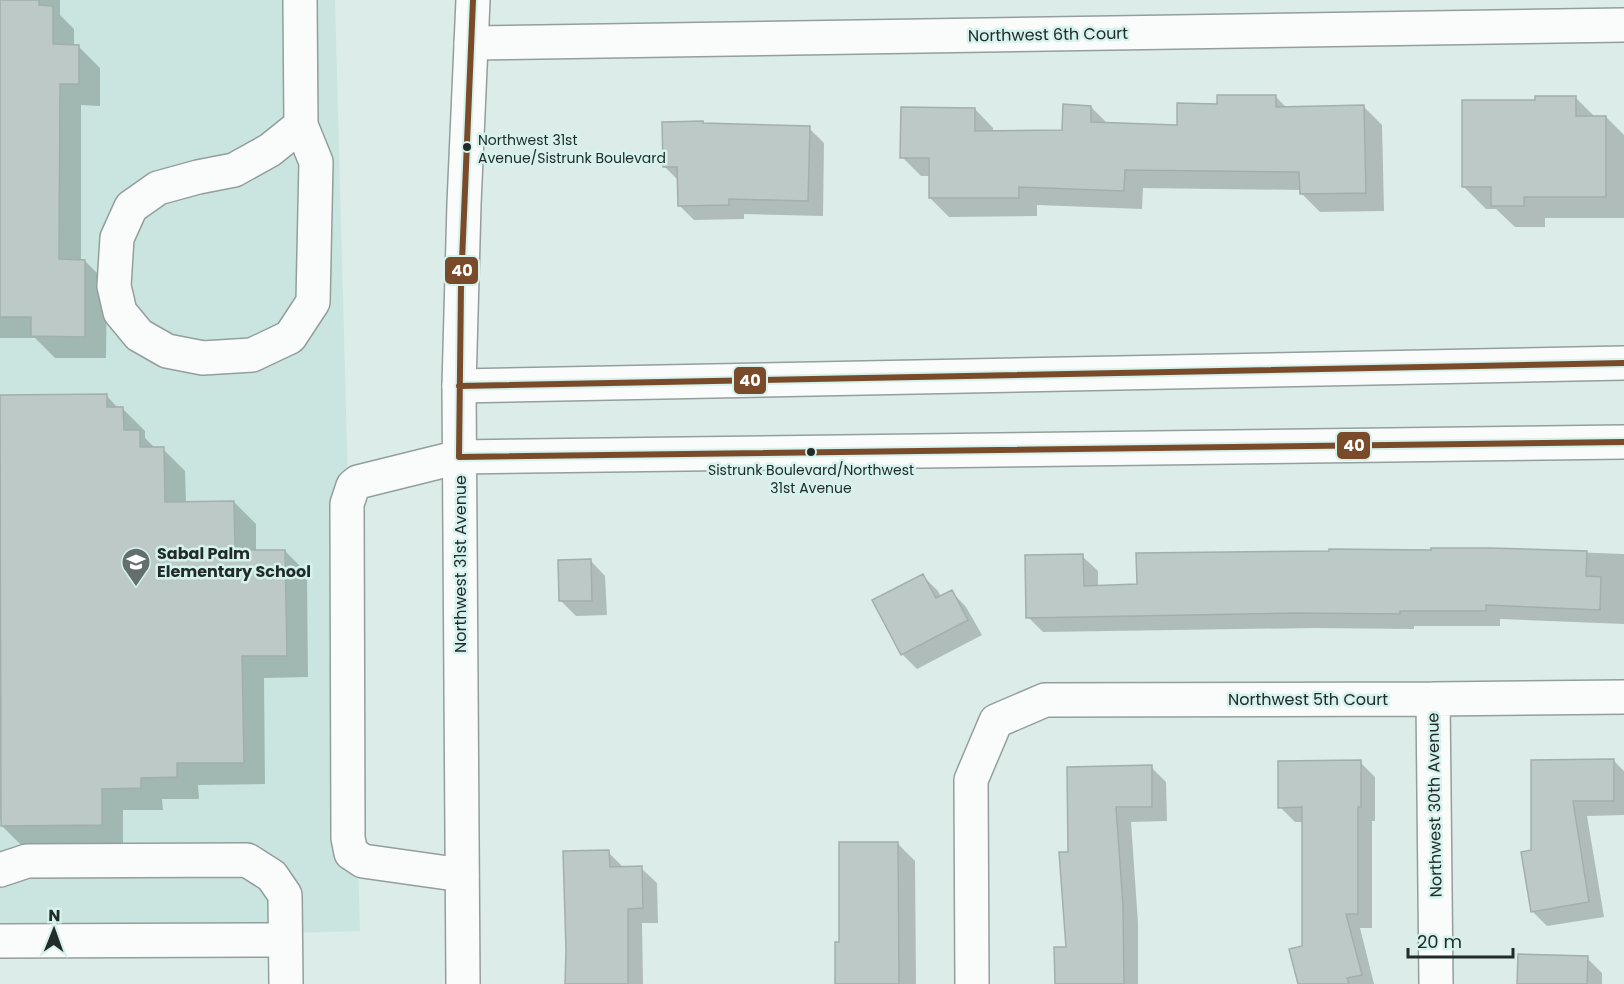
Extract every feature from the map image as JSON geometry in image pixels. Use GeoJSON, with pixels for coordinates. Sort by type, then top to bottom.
{"type":"FeatureCollection","features":[{"type":"Feature","properties":{"kind":"street"},"geometry":{"type":"LineString","coordinates":[[300,0],[301,125],[316,162],[313,302],[290,337],[252,355],[203,358],[167,351],[139,335],[120,312],[114,286],[117,238],[131,207],[158,188],[234,170],[270,150],[301,125]]}},
{"type":"Feature","properties":{"kind":"street","name":"Northwest 31st Avenue"},"geometry":{"type":"LineString","coordinates":[[463,984],[459,386],[473,0]]}},
{"type":"Feature","properties":{"kind":"street","name":"Northwest 6th Court"},"geometry":{"type":"LineString","coordinates":[[471,43],[1624,26]]}},
{"type":"Feature","properties":{"kind":"street"},"geometry":{"type":"LineString","coordinates":[[459,386],[1624,363]]}},
{"type":"Feature","properties":{"kind":"street"},"geometry":{"type":"LineString","coordinates":[[462,874],[363,861],[351,853],[348,838],[347,504],[353,486],[358,482],[459,457],[1624,442]]}},
{"type":"Feature","properties":{"kind":"street","name":"Northwest 5th Court"},"geometry":{"type":"LineString","coordinates":[[972,984],[971,780],[996,722],[1045,700],[1624,696]]}},
{"type":"Feature","properties":{"kind":"street","name":"Northwest 30th Avenue"},"geometry":{"type":"LineString","coordinates":[[1433,699],[1436,984]]}},
{"type":"Feature","properties":{"kind":"street"},"geometry":{"type":"LineString","coordinates":[[0,870],[27,861],[248,860],[272,876],[285,895],[286,984]]}},
{"type":"Feature","properties":{"kind":"street"},"geometry":{"type":"LineString","coordinates":[[0,941],[285,940]]}},
{"type":"Feature","properties":{"kind":"shaded area"},"geometry":{"type":"Polygon","coordinates":[[[0,0],[335,0],[360,931],[0,941],[0,0]]]}},
{"type":"Feature","properties":{"kind":"building"},"geometry":{"type":"Polygon","coordinates":[[[0,0],[39,0],[39,5],[53,6],[53,44],[79,45],[79,84],[60,84],[59,259],[85,260],[85,337],[31,336],[31,317],[0,317],[0,0]]]}},
{"type":"Feature","properties":{"kind":"building"},"geometry":{"type":"Polygon","coordinates":[[[1217,95],[1276,95],[1276,107],[1364,105],[1366,193],[1300,194],[1299,172],[1125,170],[1124,191],[1019,187],[1019,198],[929,198],[929,158],[900,158],[901,107],[975,108],[975,131],[1062,130],[1063,104],[1091,106],[1091,122],[1177,125],[1177,103],[1217,104],[1217,95]]]}},
{"type":"Feature","properties":{"kind":"building"},"geometry":{"type":"Polygon","coordinates":[[[1535,96],[1576,96],[1576,116],[1606,116],[1606,197],[1524,197],[1524,206],[1491,206],[1491,187],[1462,187],[1462,100],[1535,100],[1535,96]]]}},
{"type":"Feature","properties":{"kind":"building"},"geometry":{"type":"Polygon","coordinates":[[[703,121],[703,123],[810,126],[808,201],[729,199],[729,205],[678,206],[677,167],[663,167],[662,122],[703,121]]]}},
{"type":"Feature","properties":{"kind":"building"},"geometry":{"type":"Polygon","coordinates":[[[107,394],[107,407],[123,407],[124,430],[140,430],[140,447],[164,447],[165,502],[234,501],[235,550],[285,550],[287,656],[242,656],[244,763],[177,763],[177,777],[141,778],[141,788],[102,789],[102,825],[1,826],[0,395],[107,394]]]}},
{"type":"Feature","properties":{"kind":"building"},"geometry":{"type":"Polygon","coordinates":[[[1431,548],[1587,551],[1586,576],[1601,577],[1600,610],[1486,605],[1486,611],[1400,611],[1400,614],[1297,613],[1026,618],[1025,555],[1083,554],[1084,586],[1137,584],[1136,553],[1329,551],[1329,549],[1431,550],[1431,548]]]}},
{"type":"Feature","properties":{"kind":"building"},"geometry":{"type":"Polygon","coordinates":[[[591,559],[592,601],[559,601],[558,560],[591,559]]]}},
{"type":"Feature","properties":{"kind":"building"},"geometry":{"type":"Polygon","coordinates":[[[923,574],[936,598],[952,590],[968,620],[901,655],[872,600],[923,574]]]}},
{"type":"Feature","properties":{"kind":"building"},"geometry":{"type":"Polygon","coordinates":[[[1614,759],[1614,801],[1573,801],[1589,902],[1531,912],[1521,852],[1531,850],[1531,760],[1614,759]]]}},
{"type":"Feature","properties":{"kind":"building"},"geometry":{"type":"Polygon","coordinates":[[[1361,760],[1361,807],[1358,807],[1358,914],[1346,914],[1362,975],[1347,978],[1349,984],[1298,984],[1289,949],[1302,946],[1302,807],[1278,808],[1278,761],[1361,760]]]}},
{"type":"Feature","properties":{"kind":"building"},"geometry":{"type":"Polygon","coordinates":[[[1152,765],[1152,807],[1116,807],[1123,906],[1124,984],[1055,984],[1054,947],[1066,947],[1059,852],[1068,852],[1067,767],[1152,765]]]}},
{"type":"Feature","properties":{"kind":"building"},"geometry":{"type":"Polygon","coordinates":[[[839,842],[898,842],[899,984],[835,984],[835,942],[839,942],[839,842]]]}},
{"type":"Feature","properties":{"kind":"building"},"geometry":{"type":"Polygon","coordinates":[[[609,850],[610,867],[642,866],[643,908],[628,909],[628,984],[565,984],[563,851],[609,850]]]}},
{"type":"Feature","properties":{"kind":"building"},"geometry":{"type":"Polygon","coordinates":[[[1518,954],[1588,956],[1587,984],[1517,984],[1518,954]]]}},
{"type":"Feature","properties":{"kind":"transit line","name":"40"},"geometry":{"type":"LineString","coordinates":[[473,0],[461,285],[459,457],[1624,442]]}},
{"type":"Feature","properties":{"kind":"transit line","name":"40"},"geometry":{"type":"LineString","coordinates":[[459,386],[1624,363]]}},
{"type":"Feature","properties":{"kind":"place","name":"Northwest 31st Avenue/Sistrunk Boulevard"},"geometry":{"type":"Point","coordinates":[467,147]}},
{"type":"Feature","properties":{"kind":"place","name":"Sistrunk Boulevard/Northwest 31st Avenue"},"geometry":{"type":"Point","coordinates":[811,452]}},
{"type":"Feature","properties":{"kind":"place","name":"Sabal Palm Elementary School"},"geometry":{"type":"Point","coordinates":[136,588]}}]}
